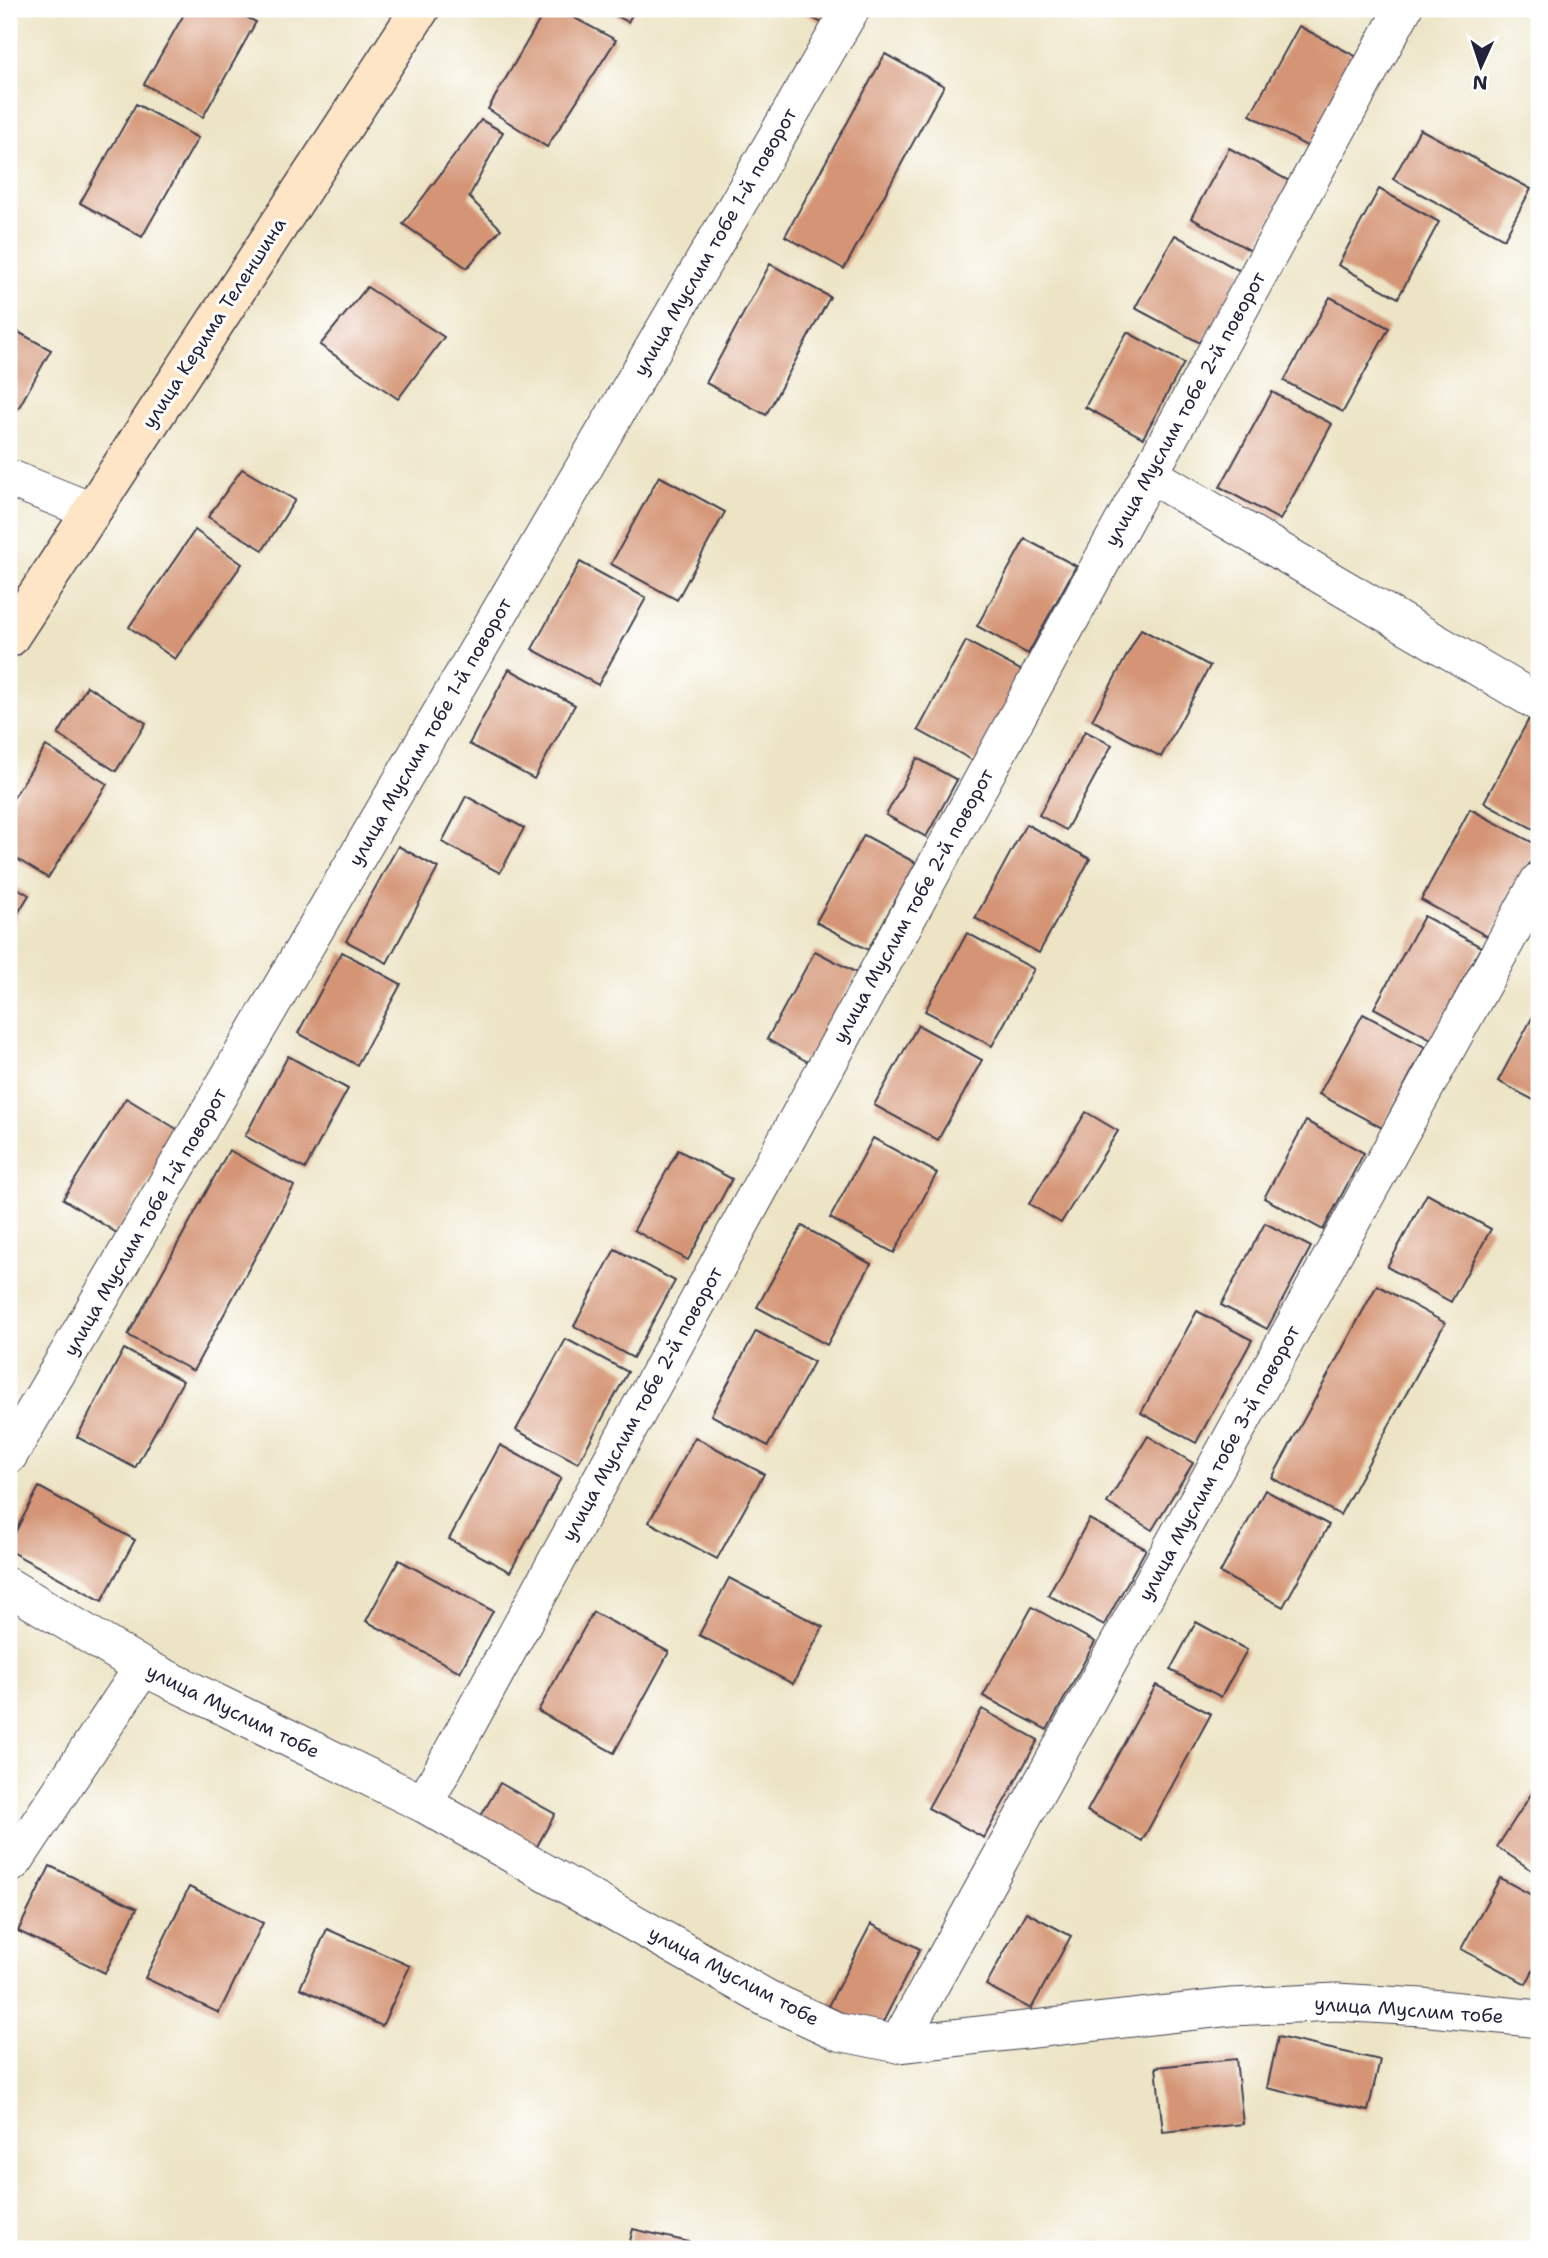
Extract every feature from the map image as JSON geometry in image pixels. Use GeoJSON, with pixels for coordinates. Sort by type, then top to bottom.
{"type":"FeatureCollection","features":[{"type":"Feature","properties":{"kind":"street","name":"улица Керима Теленшина"},"geometry":{"type":"LineString","coordinates":[[9,638],[420,9]]}},
{"type":"Feature","properties":{"kind":"street","name":"улица Муслим тобе 1-й поворот"},"geometry":{"type":"LineString","coordinates":[[9,1455],[851,9]]}},
{"type":"Feature","properties":{"kind":"street","name":"улица Муслим тобе 2-й поворот"},"geometry":{"type":"LineString","coordinates":[[424,1804],[1403,9]]}},
{"type":"Feature","properties":{"kind":"street"},"geometry":{"type":"LineString","coordinates":[[1149,474],[1539,703]]}},
{"type":"Feature","properties":{"kind":"street"},"geometry":{"type":"LineString","coordinates":[[9,478],[91,511]]}},
{"type":"Feature","properties":{"kind":"street","name":"улица Муслим тобе 3-й поворот"},"geometry":{"type":"LineString","coordinates":[[898,2044],[1539,881]]}},
{"type":"Feature","properties":{"kind":"street","name":"улица Муслим тобе"},"geometry":{"type":"LineString","coordinates":[[9,1587],[144,1667],[424,1804],[768,1999],[839,2032],[898,2044],[1231,2007],[1336,2002],[1537,2016]]}},
{"type":"Feature","properties":{"kind":"street"},"geometry":{"type":"LineString","coordinates":[[9,1865],[15,1860],[144,1667]]}},
{"type":"Feature","properties":{"kind":"building"},"geometry":{"type":"Polygon","coordinates":[[[187,9],[231,9],[256,22],[203,117],[144,84],[187,9]]]}},
{"type":"Feature","properties":{"kind":"building"},"geometry":{"type":"Polygon","coordinates":[[[546,9],[558,9],[616,40],[547,147],[488,109],[546,9]]]}},
{"type":"Feature","properties":{"kind":"building"},"geometry":{"type":"Polygon","coordinates":[[[604,9],[635,9],[628,22],[604,9]]]}},
{"type":"Feature","properties":{"kind":"building"},"geometry":{"type":"Polygon","coordinates":[[[795,9],[830,9],[822,23],[795,9]]]}},
{"type":"Feature","properties":{"kind":"building"},"geometry":{"type":"Polygon","coordinates":[[[1299,26],[1359,58],[1310,148],[1250,115],[1299,26]]]}},
{"type":"Feature","properties":{"kind":"building"},"geometry":{"type":"Polygon","coordinates":[[[885,54],[944,86],[844,269],[785,236],[885,54]]]}},
{"type":"Feature","properties":{"kind":"building"},"geometry":{"type":"Polygon","coordinates":[[[136,104],[198,138],[142,237],[80,203],[136,104]]]}},
{"type":"Feature","properties":{"kind":"building"},"geometry":{"type":"Polygon","coordinates":[[[481,120],[503,132],[469,197],[501,229],[467,268],[403,224],[481,120]]]}},
{"type":"Feature","properties":{"kind":"building"},"geometry":{"type":"Polygon","coordinates":[[[1420,129],[1531,189],[1504,239],[1393,179],[1420,129]]]}},
{"type":"Feature","properties":{"kind":"building"},"geometry":{"type":"Polygon","coordinates":[[[1229,148],[1291,182],[1253,252],[1191,218],[1229,148]]]}},
{"type":"Feature","properties":{"kind":"building"},"geometry":{"type":"Polygon","coordinates":[[[1379,189],[1439,222],[1398,298],[1338,265],[1379,189]]]}},
{"type":"Feature","properties":{"kind":"building"},"geometry":{"type":"Polygon","coordinates":[[[1175,235],[1242,272],[1202,344],[1135,308],[1175,235]]]}},
{"type":"Feature","properties":{"kind":"building"},"geometry":{"type":"Polygon","coordinates":[[[770,264],[830,297],[766,415],[706,383],[770,264]]]}},
{"type":"Feature","properties":{"kind":"building"},"geometry":{"type":"Polygon","coordinates":[[[367,287],[444,337],[398,399],[320,345],[367,287]]]}},
{"type":"Feature","properties":{"kind":"building"},"geometry":{"type":"Polygon","coordinates":[[[1330,297],[1389,328],[1343,412],[1284,381],[1330,297]]]}},
{"type":"Feature","properties":{"kind":"building"},"geometry":{"type":"Polygon","coordinates":[[[9,327],[51,350],[18,409],[9,404],[9,327]]]}},
{"type":"Feature","properties":{"kind":"building"},"geometry":{"type":"Polygon","coordinates":[[[1127,332],[1184,363],[1143,438],[1085,407],[1127,332]]]}},
{"type":"Feature","properties":{"kind":"building"},"geometry":{"type":"Polygon","coordinates":[[[1272,392],[1332,424],[1280,520],[1220,487],[1272,392]]]}},
{"type":"Feature","properties":{"kind":"building"},"geometry":{"type":"Polygon","coordinates":[[[242,469],[295,500],[263,550],[208,517],[242,469]]]}},
{"type":"Feature","properties":{"kind":"building"},"geometry":{"type":"Polygon","coordinates":[[[659,476],[725,512],[677,600],[611,564],[659,476]]]}},
{"type":"Feature","properties":{"kind":"building"},"geometry":{"type":"Polygon","coordinates":[[[195,530],[242,564],[175,659],[129,627],[195,530]]]}},
{"type":"Feature","properties":{"kind":"building"},"geometry":{"type":"Polygon","coordinates":[[[1025,539],[1076,566],[1028,654],[977,626],[1025,539]]]}},
{"type":"Feature","properties":{"kind":"building"},"geometry":{"type":"Polygon","coordinates":[[[580,562],[646,598],[598,685],[532,649],[580,562]]]}},
{"type":"Feature","properties":{"kind":"building"},"geometry":{"type":"Polygon","coordinates":[[[1141,629],[1210,666],[1161,757],[1092,720],[1141,629]]]}},
{"type":"Feature","properties":{"kind":"building"},"geometry":{"type":"Polygon","coordinates":[[[966,641],[1028,674],[979,764],[918,730],[966,641]]]}},
{"type":"Feature","properties":{"kind":"building"},"geometry":{"type":"Polygon","coordinates":[[[509,669],[575,705],[534,779],[469,744],[509,669]]]}},
{"type":"Feature","properties":{"kind":"building"},"geometry":{"type":"Polygon","coordinates":[[[87,686],[146,723],[116,771],[58,735],[87,686]]]}},
{"type":"Feature","properties":{"kind":"building"},"geometry":{"type":"Polygon","coordinates":[[[1536,706],[1539,707],[1539,832],[1484,802],[1536,706]]]}},
{"type":"Feature","properties":{"kind":"building"},"geometry":{"type":"Polygon","coordinates":[[[1085,731],[1112,745],[1066,830],[1039,815],[1085,731]]]}},
{"type":"Feature","properties":{"kind":"building"},"geometry":{"type":"Polygon","coordinates":[[[46,746],[107,784],[48,878],[9,854],[9,805],[46,746]]]}},
{"type":"Feature","properties":{"kind":"building"},"geometry":{"type":"Polygon","coordinates":[[[917,758],[957,780],[926,837],[886,815],[917,758]]]}},
{"type":"Feature","properties":{"kind":"building"},"geometry":{"type":"Polygon","coordinates":[[[466,796],[524,828],[500,873],[442,842],[466,796]]]}},
{"type":"Feature","properties":{"kind":"building"},"geometry":{"type":"Polygon","coordinates":[[[1470,809],[1539,846],[1490,938],[1421,900],[1470,809]]]}},
{"type":"Feature","properties":{"kind":"building"},"geometry":{"type":"Polygon","coordinates":[[[1026,824],[1090,859],[1039,953],[975,918],[1026,824]]]}},
{"type":"Feature","properties":{"kind":"building"},"geometry":{"type":"Polygon","coordinates":[[[864,835],[916,863],[868,950],[816,922],[864,835]]]}},
{"type":"Feature","properties":{"kind":"building"},"geometry":{"type":"Polygon","coordinates":[[[398,846],[438,868],[387,963],[346,941],[398,846]]]}},
{"type":"Feature","properties":{"kind":"building"},"geometry":{"type":"Polygon","coordinates":[[[9,883],[29,895],[9,928],[9,883]]]}},
{"type":"Feature","properties":{"kind":"building"},"geometry":{"type":"Polygon","coordinates":[[[1424,916],[1481,947],[1431,1039],[1374,1008],[1424,916]]]}},
{"type":"Feature","properties":{"kind":"building"},"geometry":{"type":"Polygon","coordinates":[[[967,933],[1034,969],[992,1046],[925,1011],[967,933]]]}},
{"type":"Feature","properties":{"kind":"building"},"geometry":{"type":"Polygon","coordinates":[[[815,951],[857,973],[808,1062],[767,1039],[815,951]]]}},
{"type":"Feature","properties":{"kind":"building"},"geometry":{"type":"Polygon","coordinates":[[[342,952],[401,984],[357,1065],[298,1033],[342,952]]]}},
{"type":"Feature","properties":{"kind":"building"},"geometry":{"type":"Polygon","coordinates":[[[1539,1005],[1539,1103],[1498,1081],[1539,1005]]]}},
{"type":"Feature","properties":{"kind":"building"},"geometry":{"type":"Polygon","coordinates":[[[1363,1014],[1425,1047],[1382,1128],[1319,1094],[1363,1014]]]}},
{"type":"Feature","properties":{"kind":"building"},"geometry":{"type":"Polygon","coordinates":[[[918,1025],[982,1060],[938,1140],[874,1105],[918,1025]]]}},
{"type":"Feature","properties":{"kind":"building"},"geometry":{"type":"Polygon","coordinates":[[[288,1056],[348,1089],[305,1169],[245,1136],[288,1056]]]}},
{"type":"Feature","properties":{"kind":"building"},"geometry":{"type":"Polygon","coordinates":[[[126,1098],[180,1131],[117,1233],[63,1199],[126,1098]]]}},
{"type":"Feature","properties":{"kind":"building"},"geometry":{"type":"Polygon","coordinates":[[[1086,1112],[1118,1131],[1061,1223],[1029,1204],[1086,1112]]]}},
{"type":"Feature","properties":{"kind":"building"},"geometry":{"type":"Polygon","coordinates":[[[1306,1121],[1364,1153],[1323,1230],[1264,1198],[1306,1121]]]}},
{"type":"Feature","properties":{"kind":"building"},"geometry":{"type":"Polygon","coordinates":[[[873,1138],[937,1173],[894,1253],[830,1218],[873,1138]]]}},
{"type":"Feature","properties":{"kind":"building"},"geometry":{"type":"Polygon","coordinates":[[[229,1150],[294,1186],[193,1371],[128,1335],[229,1150]]]}},
{"type":"Feature","properties":{"kind":"building"},"geometry":{"type":"Polygon","coordinates":[[[678,1150],[732,1179],[688,1260],[634,1230],[678,1150]]]}},
{"type":"Feature","properties":{"kind":"building"},"geometry":{"type":"Polygon","coordinates":[[[1427,1194],[1491,1229],[1451,1302],[1387,1267],[1427,1194]]]}},
{"type":"Feature","properties":{"kind":"building"},"geometry":{"type":"Polygon","coordinates":[[[1265,1223],[1311,1247],[1267,1329],[1221,1305],[1265,1223]]]}},
{"type":"Feature","properties":{"kind":"building"},"geometry":{"type":"Polygon","coordinates":[[[802,1226],[871,1264],[827,1345],[757,1307],[802,1226]]]}},
{"type":"Feature","properties":{"kind":"building"},"geometry":{"type":"Polygon","coordinates":[[[615,1249],[675,1281],[633,1358],[574,1326],[615,1249]]]}},
{"type":"Feature","properties":{"kind":"building"},"geometry":{"type":"Polygon","coordinates":[[[1377,1285],[1445,1323],[1340,1515],[1272,1478],[1377,1285]]]}},
{"type":"Feature","properties":{"kind":"building"},"geometry":{"type":"Polygon","coordinates":[[[1197,1311],[1252,1340],[1196,1443],[1141,1413],[1197,1311]]]}},
{"type":"Feature","properties":{"kind":"building"},"geometry":{"type":"Polygon","coordinates":[[[756,1331],[814,1362],[768,1446],[711,1415],[756,1331]]]}},
{"type":"Feature","properties":{"kind":"building"},"geometry":{"type":"Polygon","coordinates":[[[566,1339],[628,1372],[578,1463],[516,1430],[566,1339]]]}},
{"type":"Feature","properties":{"kind":"building"},"geometry":{"type":"Polygon","coordinates":[[[124,1349],[183,1381],[135,1468],[77,1437],[124,1349]]]}},
{"type":"Feature","properties":{"kind":"building"},"geometry":{"type":"Polygon","coordinates":[[[1148,1436],[1193,1463],[1152,1530],[1107,1503],[1148,1436]]]}},
{"type":"Feature","properties":{"kind":"building"},"geometry":{"type":"Polygon","coordinates":[[[695,1437],[764,1474],[717,1559],[649,1522],[695,1437]]]}},
{"type":"Feature","properties":{"kind":"building"},"geometry":{"type":"Polygon","coordinates":[[[500,1445],[561,1478],[510,1572],[449,1539],[500,1445]]]}},
{"type":"Feature","properties":{"kind":"building"},"geometry":{"type":"Polygon","coordinates":[[[39,1487],[135,1540],[102,1601],[9,1551],[9,1544],[39,1487]]]}},
{"type":"Feature","properties":{"kind":"building"},"geometry":{"type":"Polygon","coordinates":[[[1265,1490],[1329,1525],[1283,1607],[1220,1573],[1265,1490]]]}},
{"type":"Feature","properties":{"kind":"building"},"geometry":{"type":"Polygon","coordinates":[[[1089,1519],[1146,1549],[1104,1625],[1048,1595],[1089,1519]]]}},
{"type":"Feature","properties":{"kind":"building"},"geometry":{"type":"Polygon","coordinates":[[[399,1560],[493,1611],[460,1672],[366,1621],[399,1560]]]}},
{"type":"Feature","properties":{"kind":"building"},"geometry":{"type":"Polygon","coordinates":[[[729,1578],[823,1627],[793,1684],[699,1635],[729,1578]]]}},
{"type":"Feature","properties":{"kind":"building"},"geometry":{"type":"Polygon","coordinates":[[[1032,1607],[1095,1642],[1047,1730],[983,1696],[1032,1607]]]}},
{"type":"Feature","properties":{"kind":"building"},"geometry":{"type":"Polygon","coordinates":[[[593,1612],[669,1652],[614,1753],[538,1711],[593,1612]]]}},
{"type":"Feature","properties":{"kind":"building"},"geometry":{"type":"Polygon","coordinates":[[[1196,1622],[1247,1650],[1221,1697],[1170,1670],[1196,1622]]]}},
{"type":"Feature","properties":{"kind":"building"},"geometry":{"type":"Polygon","coordinates":[[[1156,1685],[1211,1714],[1142,1841],[1087,1811],[1156,1685]]]}},
{"type":"Feature","properties":{"kind":"building"},"geometry":{"type":"Polygon","coordinates":[[[982,1709],[1038,1740],[984,1838],[928,1808],[982,1709]]]}},
{"type":"Feature","properties":{"kind":"building"},"geometry":{"type":"Polygon","coordinates":[[[1539,1782],[1539,1875],[1497,1847],[1539,1782]]]}},
{"type":"Feature","properties":{"kind":"building"},"geometry":{"type":"Polygon","coordinates":[[[500,1783],[555,1814],[536,1848],[481,1816],[500,1783]]]}},
{"type":"Feature","properties":{"kind":"building"},"geometry":{"type":"Polygon","coordinates":[[[50,1866],[137,1908],[105,1973],[18,1931],[50,1866]]]}},
{"type":"Feature","properties":{"kind":"building"},"geometry":{"type":"Polygon","coordinates":[[[1500,1878],[1539,1899],[1539,1959],[1526,1984],[1461,1949],[1500,1878]]]}},
{"type":"Feature","properties":{"kind":"building"},"geometry":{"type":"Polygon","coordinates":[[[189,1887],[263,1923],[219,2013],[145,1978],[189,1887]]]}},
{"type":"Feature","properties":{"kind":"building"},"geometry":{"type":"Polygon","coordinates":[[[1026,1912],[1071,1936],[1031,2009],[986,1985],[1026,1912]]]}},
{"type":"Feature","properties":{"kind":"building"},"geometry":{"type":"Polygon","coordinates":[[[871,1924],[920,1949],[878,2032],[828,2006],[871,1924]]]}},
{"type":"Feature","properties":{"kind":"building"},"geometry":{"type":"Polygon","coordinates":[[[327,1929],[410,1966],[382,2026],[300,1988],[327,1929]]]}},
{"type":"Feature","properties":{"kind":"building"},"geometry":{"type":"Polygon","coordinates":[[[1278,2037],[1380,2060],[1368,2111],[1267,2088],[1278,2037]]]}},
{"type":"Feature","properties":{"kind":"building"},"geometry":{"type":"Polygon","coordinates":[[[1236,2059],[1243,2124],[1163,2132],[1156,2067],[1236,2059]]]}},
{"type":"Feature","properties":{"kind":"building"},"geometry":{"type":"Polygon","coordinates":[[[633,2229],[689,2242],[687,2249],[628,2249],[633,2229]]]}},
{"type":"Feature","properties":{"kind":"building"},"geometry":{"type":"Polygon","coordinates":[[[1090,2242],[1146,2245],[1146,2249],[1089,2249],[1090,2242]]]}}]}
